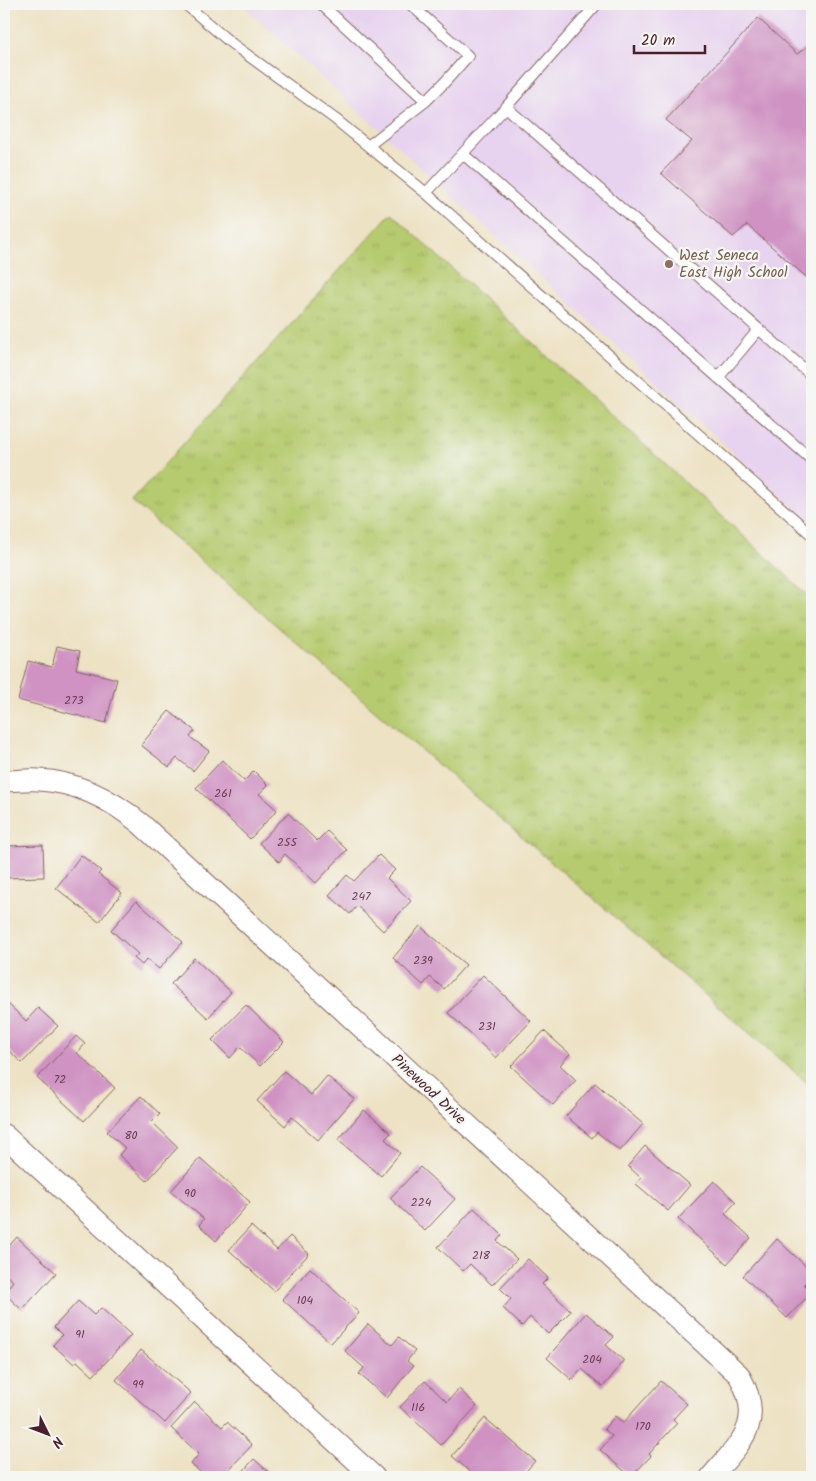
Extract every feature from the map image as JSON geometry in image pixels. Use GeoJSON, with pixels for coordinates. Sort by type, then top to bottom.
{"type":"FeatureCollection","features":[{"type":"Feature","properties":{"kind":"street","name":"Pinewood Drive"},"geometry":{"type":"LineString","coordinates":[[4,781],[39,780],[67,784],[94,793],[124,809],[739,1375],[748,1390],[750,1399],[749,1425],[743,1439],[711,1477]]}},
{"type":"Feature","properties":{"kind":"street"},"geometry":{"type":"LineString","coordinates":[[4,1135],[374,1477]]}},
{"type":"Feature","properties":{"kind":"lane"},"geometry":{"type":"LineString","coordinates":[[185,4],[231,44],[336,119],[426,193],[812,535]]}},
{"type":"Feature","properties":{"kind":"lane"},"geometry":{"type":"LineString","coordinates":[[321,4],[426,101]]}},
{"type":"Feature","properties":{"kind":"lane"},"geometry":{"type":"LineString","coordinates":[[368,146],[426,101],[446,82],[468,56],[410,4]]}},
{"type":"Feature","properties":{"kind":"lane"},"geometry":{"type":"LineString","coordinates":[[426,193],[506,107],[597,4]]}},
{"type":"Feature","properties":{"kind":"lane"},"geometry":{"type":"LineString","coordinates":[[506,107],[812,376]]}},
{"type":"Feature","properties":{"kind":"lane"},"geometry":{"type":"LineString","coordinates":[[463,154],[812,460]]}},
{"type":"Feature","properties":{"kind":"lane"},"geometry":{"type":"LineString","coordinates":[[718,378],[759,329]]}},
{"type":"Feature","properties":{"kind":"shaded area","name":"West Seneca East High School"},"geometry":{"type":"Polygon","coordinates":[[[241,4],[812,4],[812,524],[241,4]]]}},
{"type":"Feature","properties":{"kind":"green space"},"geometry":{"type":"Polygon","coordinates":[[[391,213],[812,599],[812,1087],[132,501],[391,213]]]}},
{"type":"Feature","properties":{"kind":"building"},"geometry":{"type":"Polygon","coordinates":[[[758,18],[797,54],[808,46],[812,50],[812,282],[747,225],[733,237],[661,173],[692,141],[666,120],[758,18]]]}},
{"type":"Feature","properties":{"kind":"building"},"geometry":{"type":"Polygon","coordinates":[[[57,646],[80,651],[76,669],[117,679],[106,723],[18,700],[28,661],[52,667],[57,646]]]}},
{"type":"Feature","properties":{"kind":"building"},"geometry":{"type":"Polygon","coordinates":[[[169,711],[195,731],[190,737],[209,751],[193,771],[177,758],[169,767],[141,745],[169,711]]]}},
{"type":"Feature","properties":{"kind":"building"},"geometry":{"type":"Polygon","coordinates":[[[222,760],[244,781],[254,771],[268,785],[259,794],[277,810],[250,839],[196,788],[222,760]]]}},
{"type":"Feature","properties":{"kind":"building"},"geometry":{"type":"Polygon","coordinates":[[[288,813],[317,841],[327,831],[347,850],[316,883],[285,854],[279,862],[259,843],[288,813]]]}},
{"type":"Feature","properties":{"kind":"building"},"geometry":{"type":"Polygon","coordinates":[[[43,845],[44,877],[4,878],[4,846],[43,845]]]}},
{"type":"Feature","properties":{"kind":"building"},"geometry":{"type":"Polygon","coordinates":[[[81,855],[101,871],[98,874],[122,893],[99,922],[56,888],[81,855]]]}},
{"type":"Feature","properties":{"kind":"building"},"geometry":{"type":"Polygon","coordinates":[[[379,855],[395,870],[387,878],[411,901],[383,931],[357,906],[350,914],[329,895],[347,875],[354,881],[379,855]]]}},
{"type":"Feature","properties":{"kind":"building"},"geometry":{"type":"Polygon","coordinates":[[[136,901],[183,942],[159,969],[147,959],[142,965],[134,958],[138,954],[111,930],[136,901]]]}},
{"type":"Feature","properties":{"kind":"building"},"geometry":{"type":"Polygon","coordinates":[[[420,926],[466,965],[444,989],[430,977],[423,985],[393,958],[420,926]]]}},
{"type":"Feature","properties":{"kind":"building"},"geometry":{"type":"Polygon","coordinates":[[[194,958],[231,992],[208,1018],[171,984],[194,958]]]}},
{"type":"Feature","properties":{"kind":"building"},"geometry":{"type":"Polygon","coordinates":[[[483,975],[531,1021],[496,1058],[448,1013],[483,975]]]}},
{"type":"Feature","properties":{"kind":"building"},"geometry":{"type":"Polygon","coordinates":[[[4,1000],[26,1021],[38,1008],[58,1026],[22,1063],[4,1046],[4,1000]]]}},
{"type":"Feature","properties":{"kind":"building"},"geometry":{"type":"Polygon","coordinates":[[[246,1005],[284,1042],[260,1066],[240,1047],[230,1058],[212,1040],[246,1005]]]}},
{"type":"Feature","properties":{"kind":"building"},"geometry":{"type":"Polygon","coordinates":[[[544,1031],[570,1054],[560,1065],[576,1080],[553,1105],[511,1066],[544,1031]]]}},
{"type":"Feature","properties":{"kind":"building"},"geometry":{"type":"Polygon","coordinates":[[[76,1036],[85,1044],[77,1053],[115,1088],[84,1121],[37,1078],[76,1036]]]}},
{"type":"Feature","properties":{"kind":"building"},"geometry":{"type":"Polygon","coordinates":[[[284,1071],[311,1095],[327,1076],[354,1099],[318,1140],[292,1117],[285,1126],[257,1101],[284,1071]]]}},
{"type":"Feature","properties":{"kind":"building"},"geometry":{"type":"Polygon","coordinates":[[[595,1083],[643,1124],[620,1151],[597,1132],[592,1138],[566,1116],[595,1083]]]}},
{"type":"Feature","properties":{"kind":"building"},"geometry":{"type":"Polygon","coordinates":[[[141,1096],[160,1114],[152,1122],[178,1147],[147,1181],[119,1155],[125,1148],[107,1132],[141,1096]]]}},
{"type":"Feature","properties":{"kind":"building"},"geometry":{"type":"Polygon","coordinates":[[[364,1110],[391,1133],[385,1139],[400,1153],[381,1176],[338,1140],[364,1110]]]}},
{"type":"Feature","properties":{"kind":"building"},"geometry":{"type":"Polygon","coordinates":[[[645,1146],[690,1185],[668,1211],[636,1184],[641,1178],[628,1166],[645,1146]]]}},
{"type":"Feature","properties":{"kind":"building"},"geometry":{"type":"Polygon","coordinates":[[[200,1158],[250,1202],[216,1241],[199,1225],[204,1219],[171,1191],[200,1158]]]}},
{"type":"Feature","properties":{"kind":"building"},"geometry":{"type":"Polygon","coordinates":[[[420,1167],[455,1199],[425,1231],[390,1198],[420,1167]]]}},
{"type":"Feature","properties":{"kind":"building"},"geometry":{"type":"Polygon","coordinates":[[[714,1181],[736,1202],[725,1214],[751,1238],[727,1264],[678,1219],[714,1181]]]}},
{"type":"Feature","properties":{"kind":"building"},"geometry":{"type":"Polygon","coordinates":[[[474,1208],[502,1235],[497,1241],[517,1259],[492,1285],[470,1264],[463,1271],[438,1247],[474,1208]]]}},
{"type":"Feature","properties":{"kind":"building"},"geometry":{"type":"Polygon","coordinates":[[[251,1226],[277,1250],[290,1236],[309,1254],[274,1291],[229,1250],[251,1226]]]}},
{"type":"Feature","properties":{"kind":"building"},"geometry":{"type":"Polygon","coordinates":[[[17,1237],[56,1273],[22,1310],[4,1293],[13,1281],[4,1273],[4,1252],[17,1237]]]}},
{"type":"Feature","properties":{"kind":"building"},"geometry":{"type":"Polygon","coordinates":[[[777,1239],[812,1272],[812,1276],[804,1284],[812,1292],[787,1318],[743,1276],[777,1239]]]}},
{"type":"Feature","properties":{"kind":"building"},"geometry":{"type":"Polygon","coordinates":[[[528,1259],[548,1278],[542,1284],[571,1311],[548,1334],[530,1317],[522,1326],[503,1308],[511,1299],[500,1288],[528,1259]]]}},
{"type":"Feature","properties":{"kind":"building"},"geometry":{"type":"Polygon","coordinates":[[[310,1268],[359,1313],[331,1343],[282,1299],[310,1268]]]}},
{"type":"Feature","properties":{"kind":"building"},"geometry":{"type":"Polygon","coordinates":[[[78,1301],[94,1315],[101,1308],[131,1335],[93,1376],[77,1361],[74,1364],[53,1345],[62,1335],[54,1327],[78,1301]]]}},
{"type":"Feature","properties":{"kind":"building"},"geometry":{"type":"Polygon","coordinates":[[[586,1313],[614,1337],[606,1345],[624,1361],[603,1387],[582,1369],[572,1380],[547,1358],[586,1313]]]}},
{"type":"Feature","properties":{"kind":"building"},"geometry":{"type":"Polygon","coordinates":[[[368,1324],[392,1345],[399,1337],[415,1351],[407,1361],[413,1366],[387,1398],[359,1374],[364,1368],[345,1351],[368,1324]]]}},
{"type":"Feature","properties":{"kind":"building"},"geometry":{"type":"Polygon","coordinates":[[[141,1350],[191,1393],[165,1423],[116,1380],[141,1350]]]}},
{"type":"Feature","properties":{"kind":"building"},"geometry":{"type":"Polygon","coordinates":[[[425,1381],[447,1402],[459,1389],[477,1406],[441,1445],[400,1407],[425,1381]]]}},
{"type":"Feature","properties":{"kind":"building"},"geometry":{"type":"Polygon","coordinates":[[[661,1381],[687,1404],[673,1419],[677,1423],[649,1454],[651,1456],[631,1477],[600,1450],[612,1436],[604,1429],[615,1416],[623,1423],[661,1381]]]}},
{"type":"Feature","properties":{"kind":"building"},"geometry":{"type":"Polygon","coordinates":[[[195,1402],[222,1427],[227,1422],[252,1445],[222,1477],[206,1477],[191,1464],[199,1454],[171,1428],[195,1402]]]}},
{"type":"Feature","properties":{"kind":"building"},"geometry":{"type":"Polygon","coordinates":[[[485,1418],[535,1461],[521,1477],[476,1477],[452,1456],[485,1418]]]}},
{"type":"Feature","properties":{"kind":"building"},"geometry":{"type":"Polygon","coordinates":[[[254,1459],[274,1477],[238,1477],[254,1459]]]}},
{"type":"Feature","properties":{"kind":"place","name":"West Seneca East High School"},"geometry":{"type":"Point","coordinates":[669,264]}}]}
